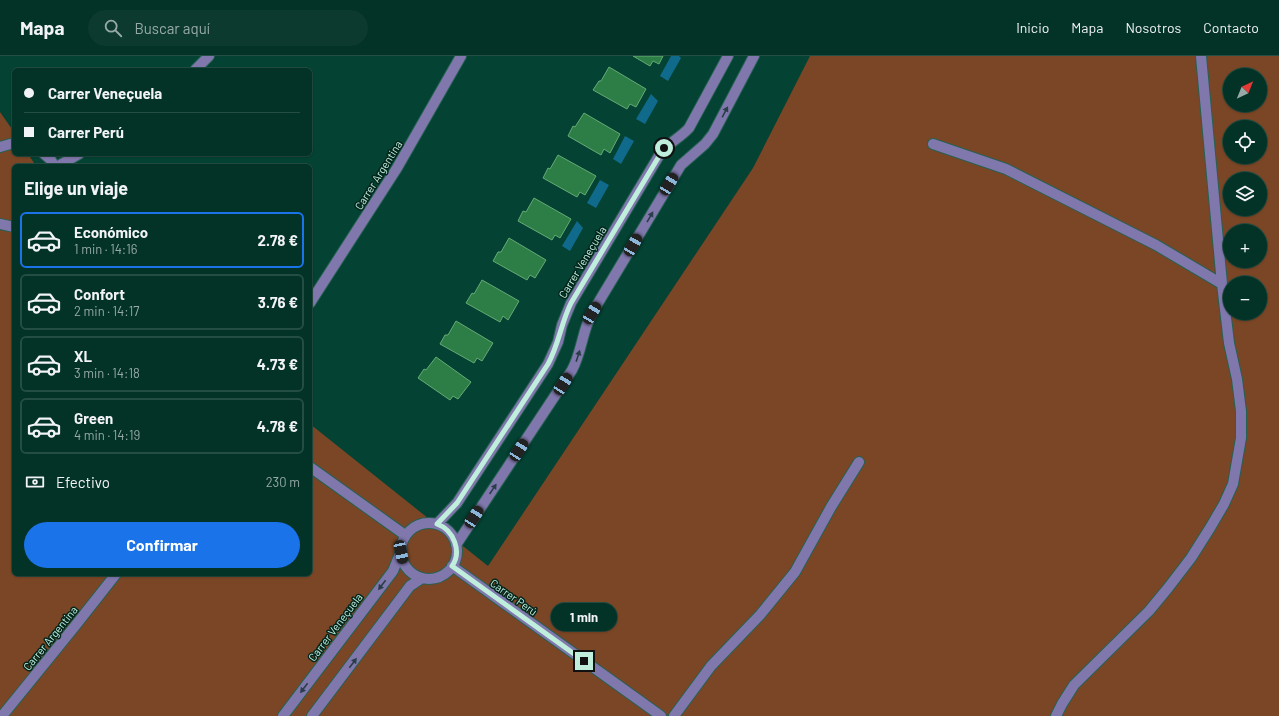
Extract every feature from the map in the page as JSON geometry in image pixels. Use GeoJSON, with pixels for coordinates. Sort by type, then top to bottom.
{"type":"FeatureCollection","features":[{"type":"Feature","properties":{"kind":"street"},"geometry":{"type":"LineString","coordinates":[[197,68],[209,56]]}},
{"type":"Feature","properties":{"kind":"street","name":"Carrer Argentina"},"geometry":{"type":"LineString","coordinates":[[312,299],[397,168],[461,56]]}},
{"type":"Feature","properties":{"kind":"street","name":"Carrer Veneçuela"},"geometry":{"type":"LineString","coordinates":[[437,524],[457,503],[548,364],[558,342],[562,325],[571,303],[664,148],[684,134],[689,128],[728,56]]}},
{"type":"Feature","properties":{"kind":"street"},"geometry":{"type":"LineString","coordinates":[[456,545],[572,370],[578,356],[585,327],[592,313],[681,165],[705,144],[713,134],[754,56]]}},
{"type":"Feature","properties":{"kind":"street"},"geometry":{"type":"LineString","coordinates":[[1056,716],[1074,685],[1149,612],[1191,558],[1224,504],[1233,484],[1241,438],[1241,411],[1237,379],[1229,343],[1222,284],[1201,56]]}},
{"type":"Feature","properties":{"kind":"street"},"geometry":{"type":"LineString","coordinates":[[0,147],[12,144]]}},
{"type":"Feature","properties":{"kind":"street"},"geometry":{"type":"LineString","coordinates":[[933,144],[1006,169],[1156,245],[1222,284]]}},
{"type":"Feature","properties":{"kind":"street"},"geometry":{"type":"LineString","coordinates":[[46,156],[53,164]]}},
{"type":"Feature","properties":{"kind":"street"},"geometry":{"type":"LineString","coordinates":[[62,164],[76,156]]}},
{"type":"Feature","properties":{"kind":"street"},"geometry":{"type":"LineString","coordinates":[[0,224],[12,227]]}},
{"type":"Feature","properties":{"kind":"street"},"geometry":{"type":"LineString","coordinates":[[674,716],[711,666],[764,610],[795,572],[831,507],[859,462]]}},
{"type":"Feature","properties":{"kind":"street"},"geometry":{"type":"LineString","coordinates":[[312,468],[405,535]]}},
{"type":"Feature","properties":{"kind":"street"},"geometry":{"type":"LineString","coordinates":[[420,524],[437,524],[447,529],[453,537],[456,545],[456,555],[452,566],[448,571],[431,579],[422,578],[414,575],[407,569],[402,561],[401,543],[411,528],[420,524]]}},
{"type":"Feature","properties":{"kind":"street","name":"Carrer Veneçuela"},"geometry":{"type":"LineString","coordinates":[[283,716],[393,571],[401,550]]}},
{"type":"Feature","properties":{"kind":"street","name":"Carrer Perú"},"geometry":{"type":"LineString","coordinates":[[452,566],[661,716]]}},
{"type":"Feature","properties":{"kind":"street","name":"Carrer Argentina"},"geometry":{"type":"LineString","coordinates":[[2,716],[114,576]]}},
{"type":"Feature","properties":{"kind":"street"},"geometry":{"type":"LineString","coordinates":[[312,716],[410,586],[422,578]]}},
{"type":"Feature","properties":{"kind":"shaded area"},"geometry":{"type":"Polygon","coordinates":[[[810,56],[1279,56],[1279,716],[0,716],[0,112],[12,129],[12,156],[29,156],[35,164],[12,164],[12,576],[312,576],[312,426],[488,566],[753,168],[810,56]]]}},
{"type":"Feature","properties":{"kind":"water"},"geometry":{"type":"Polygon","coordinates":[[[671,56],[679,56],[681,58],[668,81],[660,76],[671,56]]]}},
{"type":"Feature","properties":{"kind":"water"},"geometry":{"type":"Polygon","coordinates":[[[651,94],[658,101],[645,124],[636,119],[651,94]]]}},
{"type":"Feature","properties":{"kind":"water"},"geometry":{"type":"Polygon","coordinates":[[[625,136],[634,141],[621,164],[613,159],[625,136]]]}},
{"type":"Feature","properties":{"kind":"water"},"geometry":{"type":"Polygon","coordinates":[[[600,180],[609,185],[596,208],[587,203],[600,180]]]}},
{"type":"Feature","properties":{"kind":"water"},"geometry":{"type":"Polygon","coordinates":[[[577,221],[583,228],[570,251],[562,246],[577,221]]]}},
{"type":"Feature","properties":{"kind":"building"},"geometry":{"type":"Polygon","coordinates":[[[633,56],[663,56],[659,64],[653,61],[650,66],[633,56]]]}},
{"type":"Feature","properties":{"kind":"building"},"geometry":{"type":"Polygon","coordinates":[[[609,67],[646,89],[636,107],[630,104],[627,109],[593,90],[599,81],[601,81],[609,67]]]}},
{"type":"Feature","properties":{"kind":"building"},"geometry":{"type":"Polygon","coordinates":[[[584,113],[620,134],[610,153],[604,149],[601,155],[568,136],[573,126],[575,127],[584,113]]]}},
{"type":"Feature","properties":{"kind":"building"},"geometry":{"type":"Polygon","coordinates":[[[558,155],[596,176],[585,195],[580,192],[577,197],[543,178],[548,168],[550,169],[558,155]]]}},
{"type":"Feature","properties":{"kind":"building"},"geometry":{"type":"Polygon","coordinates":[[[534,198],[571,219],[560,238],[555,235],[552,240],[518,221],[523,211],[526,212],[534,198]]]}},
{"type":"Feature","properties":{"kind":"building"},"geometry":{"type":"Polygon","coordinates":[[[509,238],[546,260],[535,278],[530,275],[527,280],[493,261],[498,252],[501,252],[509,238]]]}},
{"type":"Feature","properties":{"kind":"building"},"geometry":{"type":"Polygon","coordinates":[[[482,280],[519,301],[508,320],[503,316],[500,322],[466,303],[472,293],[474,294],[482,280]]]}},
{"type":"Feature","properties":{"kind":"building"},"geometry":{"type":"Polygon","coordinates":[[[456,321],[493,343],[482,361],[477,358],[474,363],[440,344],[445,335],[448,335],[456,321]]]}},
{"type":"Feature","properties":{"kind":"building"},"geometry":{"type":"Polygon","coordinates":[[[436,357],[471,382],[458,399],[453,396],[450,400],[418,378],[424,369],[426,370],[436,357]]]}},
{"type":"Feature","properties":{"kind":"route"},"geometry":{"type":"LineString","coordinates":[[584,661],[452,566],[456,555],[456,545],[453,537],[447,529],[437,524],[457,503],[553,356],[567,310],[664,148]]}}]}
